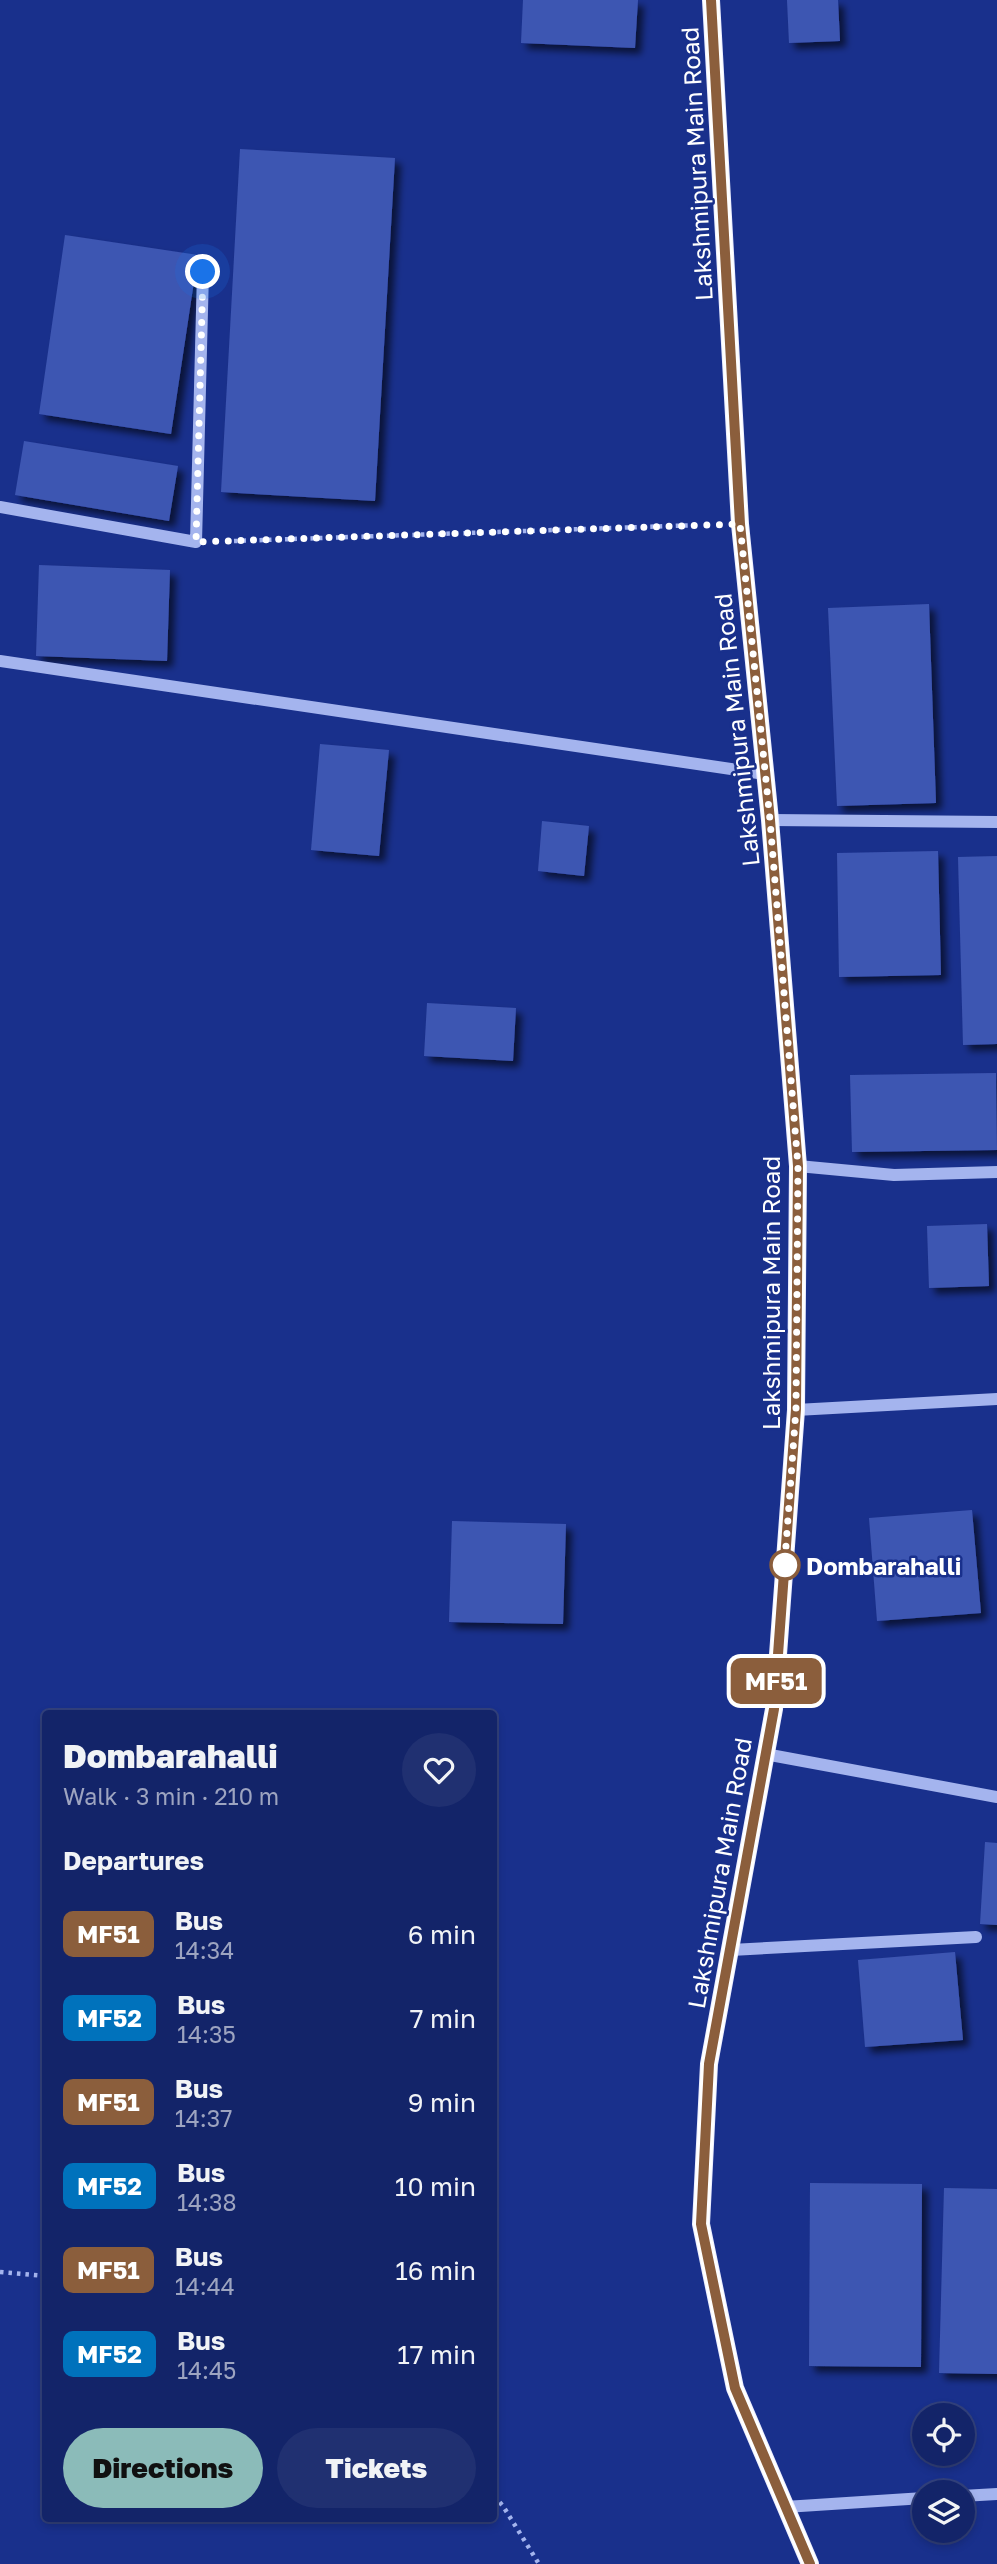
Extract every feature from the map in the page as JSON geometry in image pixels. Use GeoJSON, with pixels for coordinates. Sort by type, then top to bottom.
{"type":"FeatureCollection","features":[{"type":"Feature","properties":{"kind":"main road","name":"Lakshmipura Main Road"},"geometry":{"type":"LineString","coordinates":[[711,0],[740,524],[770,820],[798,1166],[796,1409],[774,1709],[709,2064],[701,2224],[735,2388],[810,2564]]}},
{"type":"Feature","properties":{"kind":"street"},"geometry":{"type":"LineString","coordinates":[[0,507],[196,542],[203,272]]}},
{"type":"Feature","properties":{"kind":"street"},"geometry":{"type":"LineString","coordinates":[[0,662],[765,774]]}},
{"type":"Feature","properties":{"kind":"street"},"geometry":{"type":"LineString","coordinates":[[770,820],[997,822]]}},
{"type":"Feature","properties":{"kind":"street"},"geometry":{"type":"LineString","coordinates":[[798,1166],[894,1175],[997,1172]]}},
{"type":"Feature","properties":{"kind":"street"},"geometry":{"type":"LineString","coordinates":[[796,1409],[997,1399]]}},
{"type":"Feature","properties":{"kind":"street"},"geometry":{"type":"LineString","coordinates":[[765,1754],[997,1797]]}},
{"type":"Feature","properties":{"kind":"street"},"geometry":{"type":"LineString","coordinates":[[731,1950],[976,1937]]}},
{"type":"Feature","properties":{"kind":"street"},"geometry":{"type":"LineString","coordinates":[[975,2495],[997,2494]]}},
{"type":"Feature","properties":{"kind":"street"},"geometry":{"type":"LineString","coordinates":[[785,2507],[912,2499]]}},
{"type":"Feature","properties":{"kind":"path"},"geometry":{"type":"LineString","coordinates":[[196,542],[740,524]]}},
{"type":"Feature","properties":{"kind":"path"},"geometry":{"type":"LineString","coordinates":[[0,2272],[42,2276]]}},
{"type":"Feature","properties":{"kind":"path"},"geometry":{"type":"LineString","coordinates":[[497,2500],[540,2564]]}},
{"type":"Feature","properties":{"kind":"building"},"geometry":{"type":"Polygon","coordinates":[[[523,0],[638,0],[635,48],[521,43],[523,0]]]}},
{"type":"Feature","properties":{"kind":"building"},"geometry":{"type":"Polygon","coordinates":[[[787,0],[838,0],[840,41],[789,43],[787,0]]]}},
{"type":"Feature","properties":{"kind":"building"},"geometry":{"type":"Polygon","coordinates":[[[240,149],[395,158],[375,501],[221,492],[240,149]]]}},
{"type":"Feature","properties":{"kind":"building"},"geometry":{"type":"Polygon","coordinates":[[[65,235],[198,255],[171,434],[39,414],[65,235]]]}},
{"type":"Feature","properties":{"kind":"building"},"geometry":{"type":"Polygon","coordinates":[[[24,441],[178,466],[169,521],[15,495],[24,441]]]}},
{"type":"Feature","properties":{"kind":"building"},"geometry":{"type":"Polygon","coordinates":[[[39,565],[170,570],[167,661],[36,656],[39,565]]]}},
{"type":"Feature","properties":{"kind":"building"},"geometry":{"type":"Polygon","coordinates":[[[929,604],[936,803],[837,806],[828,608],[929,604]]]}},
{"type":"Feature","properties":{"kind":"building"},"geometry":{"type":"Polygon","coordinates":[[[320,744],[389,750],[379,856],[311,850],[320,744]]]}},
{"type":"Feature","properties":{"kind":"building"},"geometry":{"type":"Polygon","coordinates":[[[542,821],[589,826],[584,876],[538,871],[542,821]]]}},
{"type":"Feature","properties":{"kind":"building"},"geometry":{"type":"Polygon","coordinates":[[[938,851],[941,975],[839,977],[837,853],[938,851]]]}},
{"type":"Feature","properties":{"kind":"building"},"geometry":{"type":"Polygon","coordinates":[[[997,856],[997,1044],[963,1045],[958,857],[997,856]]]}},
{"type":"Feature","properties":{"kind":"building"},"geometry":{"type":"Polygon","coordinates":[[[427,1003],[516,1008],[513,1061],[424,1056],[427,1003]]]}},
{"type":"Feature","properties":{"kind":"building"},"geometry":{"type":"Polygon","coordinates":[[[996,1073],[997,1150],[852,1152],[850,1075],[996,1073]]]}},
{"type":"Feature","properties":{"kind":"building"},"geometry":{"type":"Polygon","coordinates":[[[987,1224],[989,1286],[929,1288],[927,1226],[987,1224]]]}},
{"type":"Feature","properties":{"kind":"building"},"geometry":{"type":"Polygon","coordinates":[[[972,1510],[981,1613],[877,1621],[869,1518],[972,1510]]]}},
{"type":"Feature","properties":{"kind":"building"},"geometry":{"type":"Polygon","coordinates":[[[452,1521],[566,1524],[563,1624],[449,1622],[452,1521]]]}},
{"type":"Feature","properties":{"kind":"building"},"geometry":{"type":"Polygon","coordinates":[[[985,1842],[997,1843],[997,1925],[980,1924],[985,1842]]]}},
{"type":"Feature","properties":{"kind":"building"},"geometry":{"type":"Polygon","coordinates":[[[955,1952],[963,2040],[865,2047],[858,1960],[955,1952]]]}},
{"type":"Feature","properties":{"kind":"building"},"geometry":{"type":"Polygon","coordinates":[[[810,2183],[922,2184],[921,2367],[809,2366],[810,2183]]]}},
{"type":"Feature","properties":{"kind":"building"},"geometry":{"type":"Polygon","coordinates":[[[944,2188],[997,2189],[997,2374],[939,2373],[944,2188]]]}},
{"type":"Feature","properties":{"kind":"bus line","name":"MF51"},"geometry":{"type":"LineString","coordinates":[[711,0],[740,524],[770,820],[798,1166],[796,1409],[774,1709],[709,2064],[701,2224],[735,2388],[810,2564]]}},
{"type":"Feature","properties":{"kind":"place","name":"Dombarahalli"},"geometry":{"type":"Point","coordinates":[785,1565]}},
{"type":"Feature","properties":{"kind":"route"},"geometry":{"type":"LineString","coordinates":[[203,272],[196,542],[740,524],[770,820],[798,1166],[796,1409],[784,1573],[785,1565]]}}]}
